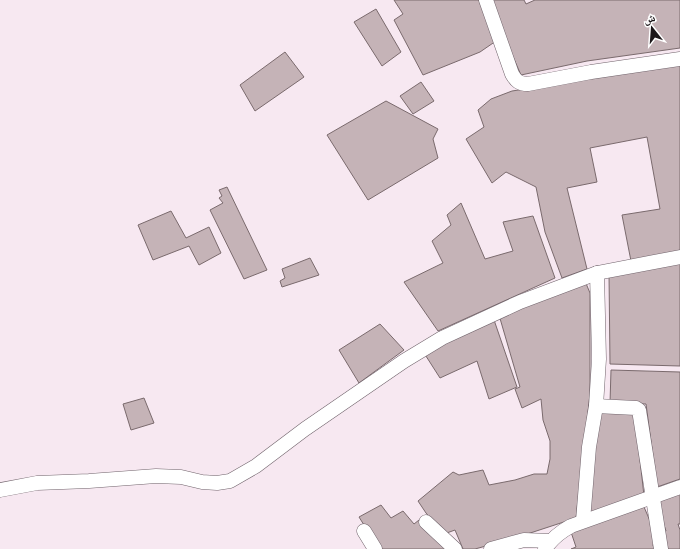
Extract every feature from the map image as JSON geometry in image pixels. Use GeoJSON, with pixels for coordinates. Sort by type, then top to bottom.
{"type":"FeatureCollection","features":[{"type":"Feature","properties":{"kind":"street"},"geometry":{"type":"LineString","coordinates":[[486,0],[512,74],[521,84],[591,72],[680,60]]}},
{"type":"Feature","properties":{"kind":"street"},"geometry":{"type":"LineString","coordinates":[[0,490],[36,483],[156,476],[181,477],[202,482],[217,483],[230,481],[256,466],[310,425],[404,361],[442,338],[520,302],[597,273],[680,257]]}},
{"type":"Feature","properties":{"kind":"street"},"geometry":{"type":"LineString","coordinates":[[582,522],[589,447],[596,406],[599,359],[597,273]]}},
{"type":"Feature","properties":{"kind":"street"},"geometry":{"type":"LineString","coordinates":[[596,406],[636,408],[639,410],[661,549]]}},
{"type":"Feature","properties":{"kind":"street"},"geometry":{"type":"LineString","coordinates":[[491,549],[524,540],[548,545],[559,532],[582,522],[680,487]]}},
{"type":"Feature","properties":{"kind":"street"},"geometry":{"type":"LineString","coordinates":[[426,522],[455,549]]}},
{"type":"Feature","properties":{"kind":"street"},"geometry":{"type":"LineString","coordinates":[[364,531],[375,549]]}},
{"type":"Feature","properties":{"kind":"building"},"geometry":{"type":"Polygon","coordinates":[[[394,0],[479,0],[496,41],[480,52],[423,75],[394,20],[403,14],[394,0]]]}},
{"type":"Feature","properties":{"kind":"building"},"geometry":{"type":"Polygon","coordinates":[[[488,0],[524,0],[526,4],[535,0],[680,0],[680,48],[587,61],[521,75],[488,0]]]}},
{"type":"Feature","properties":{"kind":"building"},"geometry":{"type":"Polygon","coordinates":[[[376,9],[401,52],[382,66],[354,22],[376,9]]]}},
{"type":"Feature","properties":{"kind":"building"},"geometry":{"type":"Polygon","coordinates":[[[285,52],[304,77],[255,111],[240,85],[285,52]]]}},
{"type":"Feature","properties":{"kind":"building"},"geometry":{"type":"Polygon","coordinates":[[[680,65],[680,253],[631,261],[622,215],[660,209],[647,137],[590,148],[597,182],[567,188],[587,269],[562,278],[545,232],[536,187],[506,172],[492,183],[466,139],[484,127],[478,110],[491,99],[512,91],[680,65]]]}},
{"type":"Feature","properties":{"kind":"building"},"geometry":{"type":"Polygon","coordinates":[[[421,82],[434,101],[413,114],[400,96],[421,82]]]}},
{"type":"Feature","properties":{"kind":"building"},"geometry":{"type":"Polygon","coordinates":[[[386,101],[438,129],[433,139],[438,158],[368,200],[327,135],[386,101]]]}},
{"type":"Feature","properties":{"kind":"building"},"geometry":{"type":"Polygon","coordinates":[[[227,187],[267,270],[244,279],[210,210],[223,203],[219,198],[222,196],[219,190],[227,187]]]}},
{"type":"Feature","properties":{"kind":"building"},"geometry":{"type":"Polygon","coordinates":[[[461,203],[485,259],[513,251],[503,222],[533,216],[555,278],[438,331],[404,282],[443,263],[432,241],[451,225],[447,215],[461,203]]]}},
{"type":"Feature","properties":{"kind":"building"},"geometry":{"type":"Polygon","coordinates":[[[171,211],[186,238],[209,227],[221,253],[199,265],[189,246],[153,260],[138,225],[171,211]]]}},
{"type":"Feature","properties":{"kind":"building"},"geometry":{"type":"Polygon","coordinates":[[[310,258],[319,275],[282,287],[280,281],[285,278],[282,269],[310,258]]]}},
{"type":"Feature","properties":{"kind":"building"},"geometry":{"type":"Polygon","coordinates":[[[680,261],[680,366],[610,364],[609,274],[680,261]]]}},
{"type":"Feature","properties":{"kind":"building"},"geometry":{"type":"Polygon","coordinates":[[[585,281],[590,293],[590,394],[576,518],[515,538],[475,549],[463,549],[455,530],[444,534],[418,501],[453,472],[459,475],[483,470],[489,485],[515,480],[534,474],[547,474],[550,459],[550,441],[543,420],[541,399],[522,408],[515,389],[520,387],[499,315],[585,281]]]}},
{"type":"Feature","properties":{"kind":"building"},"geometry":{"type":"Polygon","coordinates":[[[493,317],[517,387],[489,399],[477,361],[440,378],[424,353],[493,317]]]}},
{"type":"Feature","properties":{"kind":"building"},"geometry":{"type":"Polygon","coordinates":[[[380,324],[404,350],[359,383],[339,350],[380,324]]]}},
{"type":"Feature","properties":{"kind":"building"},"geometry":{"type":"Polygon","coordinates":[[[611,370],[680,372],[680,479],[657,487],[646,404],[610,403],[611,370]]]}},
{"type":"Feature","properties":{"kind":"building"},"geometry":{"type":"Polygon","coordinates":[[[144,398],[154,423],[131,430],[123,404],[144,398]]]}},
{"type":"Feature","properties":{"kind":"building"},"geometry":{"type":"Polygon","coordinates":[[[600,413],[635,414],[644,496],[589,514],[593,456],[600,413]]]}},
{"type":"Feature","properties":{"kind":"building"},"geometry":{"type":"Polygon","coordinates":[[[680,492],[680,524],[678,524],[680,530],[680,549],[665,549],[659,534],[666,531],[656,501],[680,492]]]}},
{"type":"Feature","properties":{"kind":"building"},"geometry":{"type":"Polygon","coordinates":[[[381,505],[391,518],[403,511],[414,524],[419,520],[445,549],[379,549],[359,517],[381,505]]]}},
{"type":"Feature","properties":{"kind":"building"},"geometry":{"type":"Polygon","coordinates":[[[644,507],[657,537],[653,545],[654,549],[571,549],[576,547],[570,529],[644,507]]]}}]}
